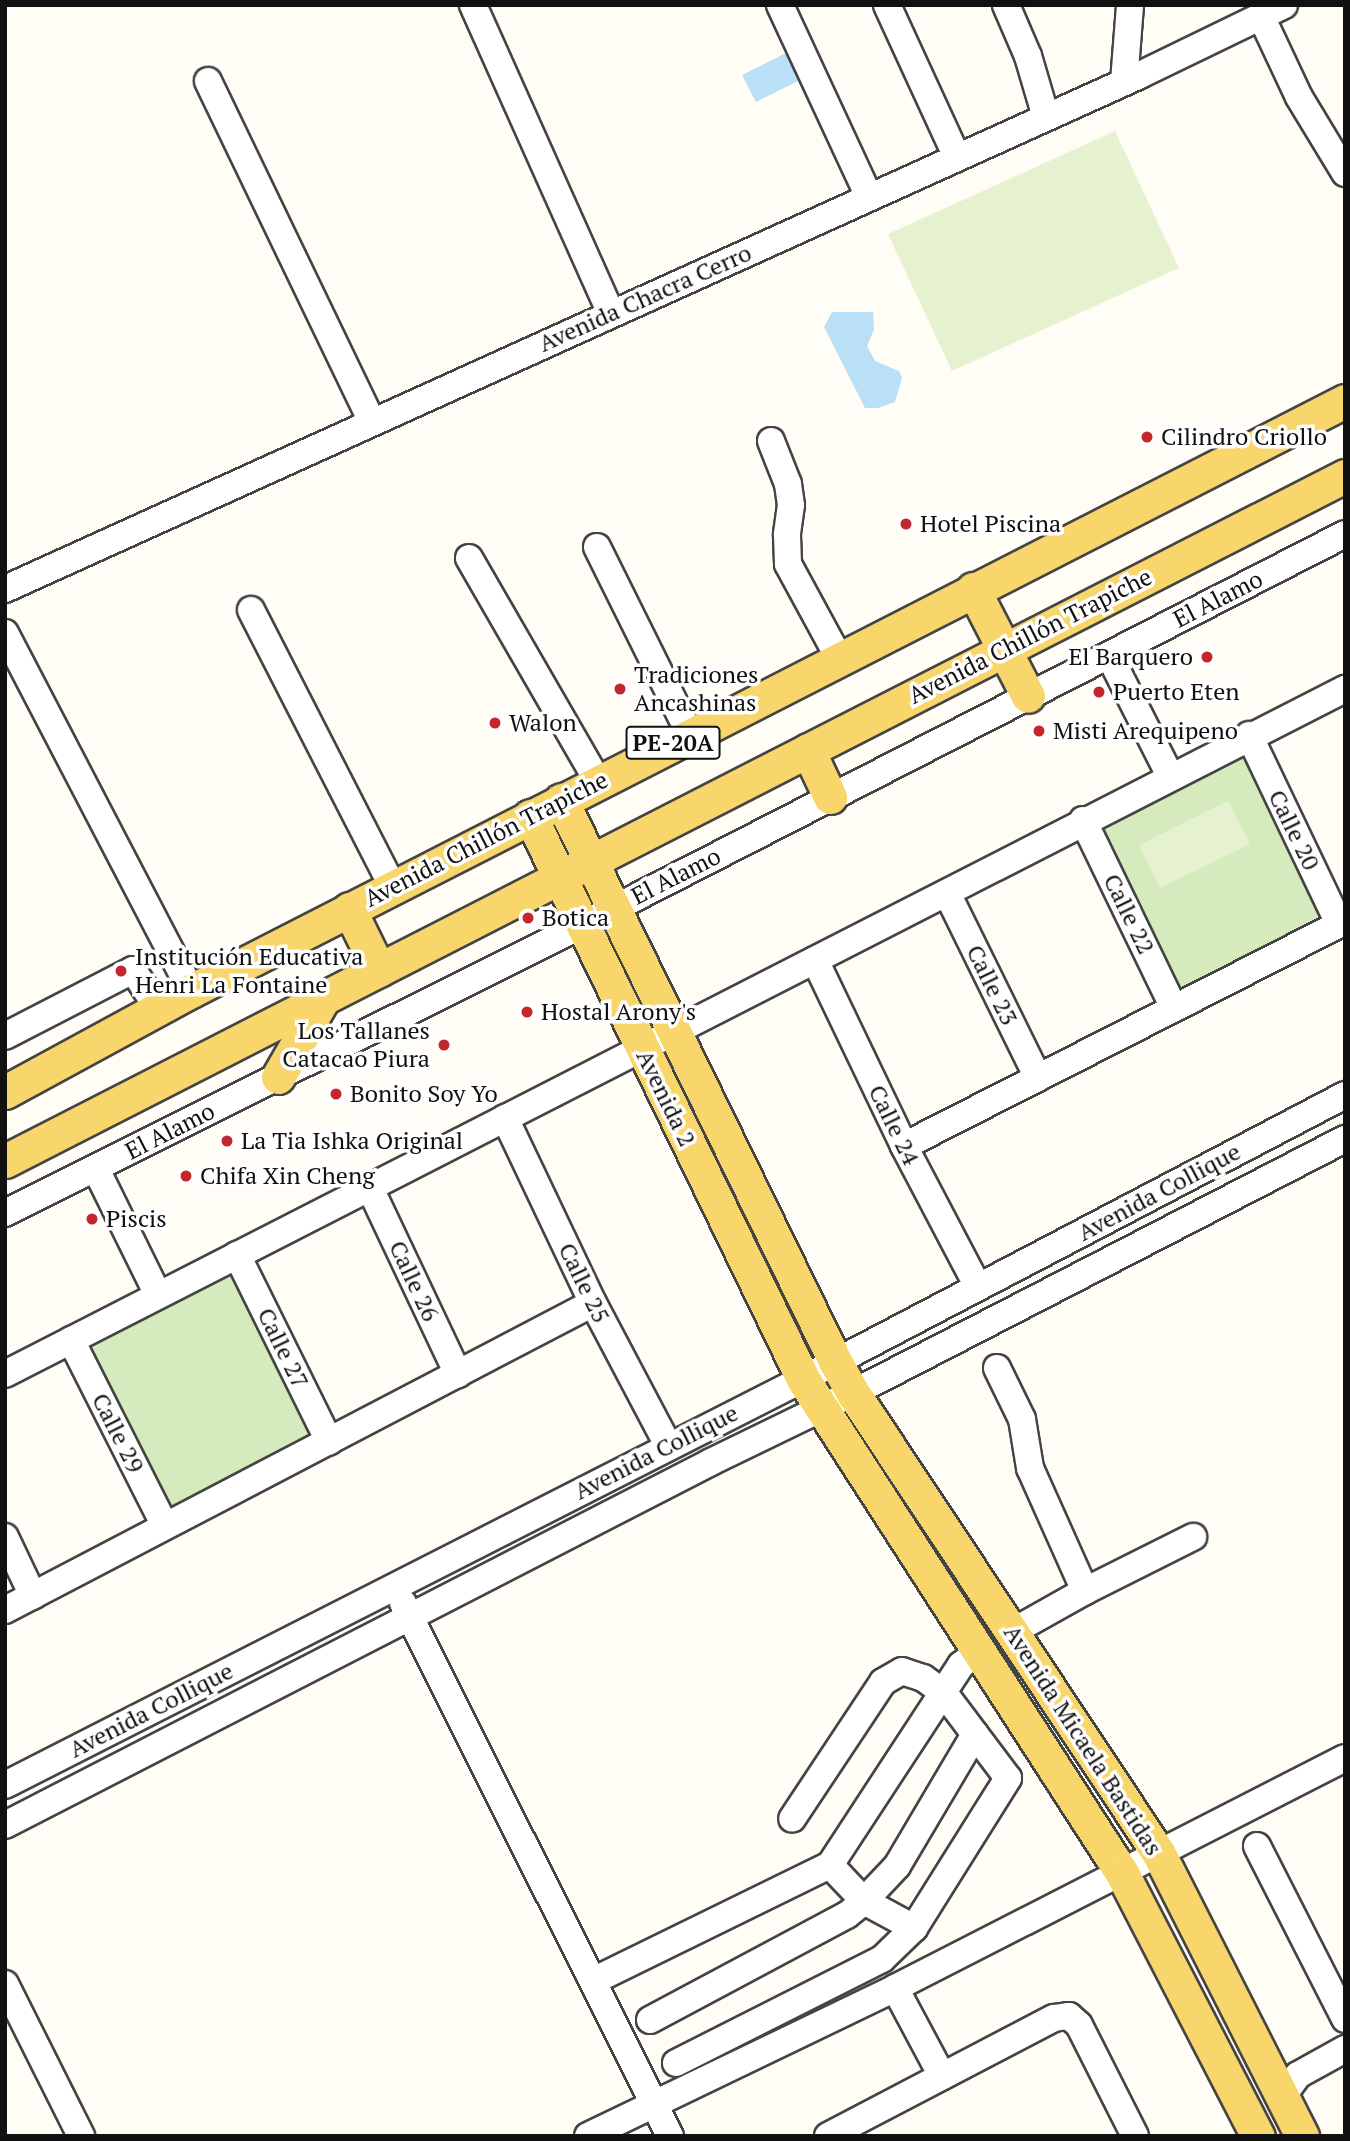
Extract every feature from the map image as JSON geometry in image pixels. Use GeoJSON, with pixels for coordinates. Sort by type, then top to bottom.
{"type":"FeatureCollection","features":[{"type":"Feature","properties":{"kind":"main road","name":"Avenida Chillón Trapiche"},"geometry":{"type":"LineString","coordinates":[[5,1092],[349,909],[1345,401]]}},
{"type":"Feature","properties":{"kind":"main road","name":"Avenida Chillón Trapiche"},"geometry":{"type":"LineString","coordinates":[[5,1161],[1345,476]]}},
{"type":"Feature","properties":{"kind":"main road"},"geometry":{"type":"LineString","coordinates":[[973,589],[1028,696]]}},
{"type":"Feature","properties":{"kind":"main road"},"geometry":{"type":"LineString","coordinates":[[808,750],[830,797]]}},
{"type":"Feature","properties":{"kind":"main road","name":"Avenida 2"},"geometry":{"type":"LineString","coordinates":[[561,800],[835,1361]]}},
{"type":"Feature","properties":{"kind":"main road","name":"Avenida 2"},"geometry":{"type":"LineString","coordinates":[[530,816],[803,1379]]}},
{"type":"Feature","properties":{"kind":"main road"},"geometry":{"type":"LineString","coordinates":[[349,909],[379,970]]}},
{"type":"Feature","properties":{"kind":"main road"},"geometry":{"type":"LineString","coordinates":[[278,1077],[323,999]]}},
{"type":"Feature","properties":{"kind":"main road","name":"Avenida Micaela Bastidas"},"geometry":{"type":"LineString","coordinates":[[835,1361],[906,1474],[1159,1854],[1302,2136]]}},
{"type":"Feature","properties":{"kind":"main road","name":"Avenida Micaela Bastidas"},"geometry":{"type":"LineString","coordinates":[[803,1379],[1122,1873],[1252,2126]]}},
{"type":"Feature","properties":{"kind":"main road"},"geometry":{"type":"LineString","coordinates":[[879,1497],[878,1486],[887,1473],[906,1474]]}},
{"type":"Feature","properties":{"kind":"main road"},"geometry":{"type":"LineString","coordinates":[[979,1651],[1012,1632]]}},
{"type":"Feature","properties":{"kind":"main road"},"geometry":{"type":"LineString","coordinates":[[1252,2126],[1282,2097]]}},
{"type":"Feature","properties":{"kind":"street"},"geometry":{"type":"LineString","coordinates":[[473,5],[611,313]]}},
{"type":"Feature","properties":{"kind":"street"},"geometry":{"type":"LineString","coordinates":[[780,5],[869,197]]}},
{"type":"Feature","properties":{"kind":"street"},"geometry":{"type":"LineString","coordinates":[[887,5],[957,157]]}},
{"type":"Feature","properties":{"kind":"street"},"geometry":{"type":"LineString","coordinates":[[1006,5],[1028,56],[1046,117]]}},
{"type":"Feature","properties":{"kind":"street"},"geometry":{"type":"LineString","coordinates":[[1124,82],[1130,5]]}},
{"type":"Feature","properties":{"kind":"street"},"geometry":{"type":"LineString","coordinates":[[1273,11],[1299,97],[1345,173]]}},
{"type":"Feature","properties":{"kind":"street","name":"Avenida Chacra Cerro"},"geometry":{"type":"LineString","coordinates":[[5,589],[1124,82],[1273,11]]}},
{"type":"Feature","properties":{"kind":"street"},"geometry":{"type":"LineString","coordinates":[[208,81],[372,422]]}},
{"type":"Feature","properties":{"kind":"street"},"geometry":{"type":"LineString","coordinates":[[771,441],[788,484],[791,505],[787,535],[788,564],[839,658]]}},
{"type":"Feature","properties":{"kind":"street","name":"El Alamo"},"geometry":{"type":"LineString","coordinates":[[5,1213],[582,925],[1345,534]]}},
{"type":"Feature","properties":{"kind":"street"},"geometry":{"type":"LineString","coordinates":[[597,547],[690,734]]}},
{"type":"Feature","properties":{"kind":"street"},"geometry":{"type":"LineString","coordinates":[[470,558],[598,781]]}},
{"type":"Feature","properties":{"kind":"street"},"geometry":{"type":"LineString","coordinates":[[251,610],[393,887]]}},
{"type":"Feature","properties":{"kind":"street"},"geometry":{"type":"LineString","coordinates":[[5,633],[191,991]]}},
{"type":"Feature","properties":{"kind":"street"},"geometry":{"type":"LineString","coordinates":[[1108,655],[1170,776]]}},
{"type":"Feature","properties":{"kind":"street"},"geometry":{"type":"LineString","coordinates":[[5,1374],[947,893],[1083,820],[1345,689]]}},
{"type":"Feature","properties":{"kind":"street","name":"Calle 20"},"geometry":{"type":"LineString","coordinates":[[1249,736],[1342,923]]}},
{"type":"Feature","properties":{"kind":"street","name":"Calle 22"},"geometry":{"type":"LineString","coordinates":[[1083,820],[1174,1008]]}},
{"type":"Feature","properties":{"kind":"street","name":"Calle 23"},"geometry":{"type":"LineString","coordinates":[[947,893],[1038,1078]]}},
{"type":"Feature","properties":{"kind":"street"},"geometry":{"type":"LineString","coordinates":[[904,1146],[1342,923]]}},
{"type":"Feature","properties":{"kind":"street","name":"Calle 24"},"geometry":{"type":"LineString","coordinates":[[815,960],[904,1146],[978,1287]]}},
{"type":"Feature","properties":{"kind":"street"},"geometry":{"type":"LineString","coordinates":[[5,1036],[133,970],[159,1010]]}},
{"type":"Feature","properties":{"kind":"street"},"geometry":{"type":"LineString","coordinates":[[5,1825],[1311,1158],[1345,1139],[1325,1106]]}},
{"type":"Feature","properties":{"kind":"street","name":"Avenida Collique"},"geometry":{"type":"LineString","coordinates":[[5,1785],[668,1445],[803,1379],[1325,1106]]}},
{"type":"Feature","properties":{"kind":"street","name":"Calle 25"},"geometry":{"type":"LineString","coordinates":[[505,1118],[593,1303],[668,1445]]}},
{"type":"Feature","properties":{"kind":"street"},"geometry":{"type":"LineString","coordinates":[[96,1168],[158,1295]]}},
{"type":"Feature","properties":{"kind":"street","name":"Calle 26"},"geometry":{"type":"LineString","coordinates":[[370,1188],[458,1374]]}},
{"type":"Feature","properties":{"kind":"street","name":"Calle 27"},"geometry":{"type":"LineString","coordinates":[[237,1255],[329,1441]]}},
{"type":"Feature","properties":{"kind":"street"},"geometry":{"type":"LineString","coordinates":[[5,1610],[593,1303]]}},
{"type":"Feature","properties":{"kind":"street","name":"Calle 29"},"geometry":{"type":"LineString","coordinates":[[71,1340],[165,1526]]}},
{"type":"Feature","properties":{"kind":"street"},"geometry":{"type":"LineString","coordinates":[[996,1368],[1022,1419],[1030,1468],[1085,1591]]}},
{"type":"Feature","properties":{"kind":"street"},"geometry":{"type":"LineString","coordinates":[[5,1537],[33,1596]]}},
{"type":"Feature","properties":{"kind":"street"},"geometry":{"type":"LineString","coordinates":[[1012,1632],[1085,1591],[1193,1537]]}},
{"type":"Feature","properties":{"kind":"street"},"geometry":{"type":"LineString","coordinates":[[394,1586],[670,2136]]}},
{"type":"Feature","properties":{"kind":"street"},"geometry":{"type":"LineString","coordinates":[[593,1981],[830,1866],[961,1665],[979,1651]]}},
{"type":"Feature","properties":{"kind":"street"},"geometry":{"type":"LineString","coordinates":[[676,2063],[882,1959],[914,1928],[1008,1778],[944,1693],[923,1678],[902,1671],[883,1682],[792,1819]]}},
{"type":"Feature","properties":{"kind":"street"},"geometry":{"type":"LineString","coordinates":[[650,2020],[847,1915],[864,1901],[897,1866],[975,1734]]}},
{"type":"Feature","properties":{"kind":"street"},"geometry":{"type":"LineString","coordinates":[[587,2136],[895,1988],[1345,1758]]}},
{"type":"Feature","properties":{"kind":"street"},"geometry":{"type":"LineString","coordinates":[[1257,1846],[1345,2018]]}},
{"type":"Feature","properties":{"kind":"street"},"geometry":{"type":"LineString","coordinates":[[830,1866],[864,1901],[914,1928]]}},
{"type":"Feature","properties":{"kind":"street"},"geometry":{"type":"LineString","coordinates":[[5,1984],[81,2136]]}},
{"type":"Feature","properties":{"kind":"street"},"geometry":{"type":"LineString","coordinates":[[895,1988],[942,2076]]}},
{"type":"Feature","properties":{"kind":"street"},"geometry":{"type":"LineString","coordinates":[[828,2136],[1054,2018],[1069,2016],[1079,2025],[1135,2136]]}},
{"type":"Feature","properties":{"kind":"street"},"geometry":{"type":"LineString","coordinates":[[1282,2097],[1298,2075],[1345,2049]]}},
{"type":"Feature","properties":{"kind":"green space"},"geometry":{"type":"Polygon","coordinates":[[[1115,131],[1179,268],[952,371],[888,234],[1115,131]]]}},
{"type":"Feature","properties":{"kind":"green space"},"geometry":{"type":"Polygon","coordinates":[[[1244,753],[1327,921],[1177,994],[1094,826],[1244,753]]]}},
{"type":"Feature","properties":{"kind":"green space"},"geometry":{"type":"Polygon","coordinates":[[[1228,801],[1250,844],[1160,888],[1139,845],[1228,801]]]}},
{"type":"Feature","properties":{"kind":"green space"},"geometry":{"type":"Polygon","coordinates":[[[235,1269],[317,1436],[167,1512],[82,1345],[235,1269]]]}},
{"type":"Feature","properties":{"kind":"water"},"geometry":{"type":"Polygon","coordinates":[[[786,53],[800,80],[756,102],[742,75],[786,53]]]}},
{"type":"Feature","properties":{"kind":"water"},"geometry":{"type":"Polygon","coordinates":[[[832,312],[873,312],[874,330],[867,346],[875,361],[899,371],[902,378],[895,402],[878,408],[865,408],[824,327],[832,312]]]}},
{"type":"Feature","properties":{"kind":"place","name":"Cilindro Criollo"},"geometry":{"type":"Point","coordinates":[1147,437]}},
{"type":"Feature","properties":{"kind":"place","name":"Hotel Piscina"},"geometry":{"type":"Point","coordinates":[906,524]}},
{"type":"Feature","properties":{"kind":"place","name":"El Barquero"},"geometry":{"type":"Point","coordinates":[1207,657]}},
{"type":"Feature","properties":{"kind":"place","name":"Tradiciones Ancashinas"},"geometry":{"type":"Point","coordinates":[620,689]}},
{"type":"Feature","properties":{"kind":"place","name":"Puerto Eten"},"geometry":{"type":"Point","coordinates":[1099,692]}},
{"type":"Feature","properties":{"kind":"place","name":"Walon"},"geometry":{"type":"Point","coordinates":[495,723]}},
{"type":"Feature","properties":{"kind":"place","name":"Misti Arequipeno"},"geometry":{"type":"Point","coordinates":[1039,731]}},
{"type":"Feature","properties":{"kind":"place","name":"Botica"},"geometry":{"type":"Point","coordinates":[528,918]}},
{"type":"Feature","properties":{"kind":"place","name":"Institución Educativa Henri La Fontaine"},"geometry":{"type":"Point","coordinates":[121,971]}},
{"type":"Feature","properties":{"kind":"place","name":"Hostal Arony's"},"geometry":{"type":"Point","coordinates":[527,1012]}},
{"type":"Feature","properties":{"kind":"place","name":"Los Tallanes Catacao Piura"},"geometry":{"type":"Point","coordinates":[444,1045]}},
{"type":"Feature","properties":{"kind":"place","name":"Bonito Soy Yo"},"geometry":{"type":"Point","coordinates":[336,1094]}},
{"type":"Feature","properties":{"kind":"place","name":"La Tia Ishka Original"},"geometry":{"type":"Point","coordinates":[227,1141]}},
{"type":"Feature","properties":{"kind":"place","name":"Chifa Xin Cheng"},"geometry":{"type":"Point","coordinates":[186,1176]}},
{"type":"Feature","properties":{"kind":"place","name":"Piscis"},"geometry":{"type":"Point","coordinates":[92,1219]}}]}
